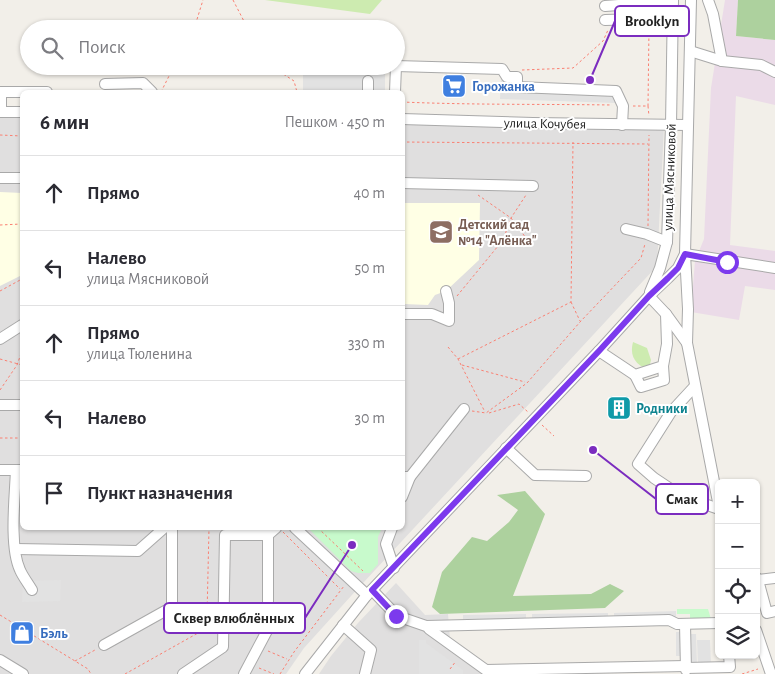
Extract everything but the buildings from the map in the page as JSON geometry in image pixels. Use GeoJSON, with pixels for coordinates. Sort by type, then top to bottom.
{"type":"FeatureCollection","features":[{"type":"Feature","properties":{"kind":"street","name":"улица Мясниковой"},"geometry":{"type":"LineString","coordinates":[[691,0],[685,254],[688,309],[687,343],[715,488]]}},
{"type":"Feature","properties":{"kind":"street"},"geometry":{"type":"LineString","coordinates":[[708,0],[713,14],[722,61]]}},
{"type":"Feature","properties":{"kind":"street","name":"улица Мясниковой"},"geometry":{"type":"LineString","coordinates":[[649,296],[660,268],[667,242],[673,1]]}},
{"type":"Feature","properties":{"kind":"street"},"geometry":{"type":"LineString","coordinates":[[605,6],[673,1]]}},
{"type":"Feature","properties":{"kind":"street"},"geometry":{"type":"LineString","coordinates":[[609,20],[673,18]]}},
{"type":"Feature","properties":{"kind":"street"},"geometry":{"type":"LineString","coordinates":[[690,51],[722,61],[761,65],[775,72]]}},
{"type":"Feature","properties":{"kind":"street"},"geometry":{"type":"LineString","coordinates":[[405,66],[502,69],[507,77],[517,77],[517,87],[616,91],[623,106],[622,125]]}},
{"type":"Feature","properties":{"kind":"street"},"geometry":{"type":"LineString","coordinates":[[394,90],[395,75]]}},
{"type":"Feature","properties":{"kind":"street"},"geometry":{"type":"LineString","coordinates":[[368,81],[368,90]]}},
{"type":"Feature","properties":{"kind":"street"},"geometry":{"type":"LineString","coordinates":[[106,84],[143,83],[150,90]]}},
{"type":"Feature","properties":{"kind":"street"},"geometry":{"type":"LineString","coordinates":[[20,92],[1,92],[1,112],[20,112]]}},
{"type":"Feature","properties":{"kind":"street","name":"улица Кочубея"},"geometry":{"type":"LineString","coordinates":[[405,119],[687,125]]}},
{"type":"Feature","properties":{"kind":"street"},"geometry":{"type":"LineString","coordinates":[[0,178],[20,178]]}},
{"type":"Feature","properties":{"kind":"street"},"geometry":{"type":"LineString","coordinates":[[405,183],[533,186]]}},
{"type":"Feature","properties":{"kind":"street"},"geometry":{"type":"LineString","coordinates":[[626,229],[647,234],[667,242]]}},
{"type":"Feature","properties":{"kind":"street"},"geometry":{"type":"LineString","coordinates":[[305,674],[370,593],[649,296],[678,268],[685,254],[775,268]]}},
{"type":"Feature","properties":{"kind":"street"},"geometry":{"type":"LineString","coordinates":[[405,314],[432,314],[449,321],[449,302],[446,292]]}},
{"type":"Feature","properties":{"kind":"street"},"geometry":{"type":"LineString","coordinates":[[649,296],[666,314],[687,343]]}},
{"type":"Feature","properties":{"kind":"street"},"geometry":{"type":"LineString","coordinates":[[599,351],[635,375],[663,366],[667,344],[666,314]]}},
{"type":"Feature","properties":{"kind":"street"},"geometry":{"type":"LineString","coordinates":[[0,339],[20,326]]}},
{"type":"Feature","properties":{"kind":"street"},"geometry":{"type":"LineString","coordinates":[[695,386],[671,412],[638,464],[654,478],[681,496],[715,507]]}},
{"type":"Feature","properties":{"kind":"street"},"geometry":{"type":"LineString","coordinates":[[0,405],[20,406]]}},
{"type":"Feature","properties":{"kind":"street"},"geometry":{"type":"LineString","coordinates":[[406,477],[464,409]]}},
{"type":"Feature","properties":{"kind":"street"},"geometry":{"type":"LineString","coordinates":[[506,448],[535,475],[586,476]]}},
{"type":"Feature","properties":{"kind":"street"},"geometry":{"type":"LineString","coordinates":[[0,470],[19,470],[14,505],[15,549],[19,569],[32,590]]}},
{"type":"Feature","properties":{"kind":"street"},"geometry":{"type":"LineString","coordinates":[[15,549],[138,551],[162,530]]}},
{"type":"Feature","properties":{"kind":"street"},"geometry":{"type":"LineString","coordinates":[[104,645],[172,607],[172,530]]}},
{"type":"Feature","properties":{"kind":"street"},"geometry":{"type":"LineString","coordinates":[[183,674],[222,647],[225,535],[268,536],[275,530]]}},
{"type":"Feature","properties":{"kind":"street"},"geometry":{"type":"LineString","coordinates":[[297,530],[350,578],[397,616],[426,626],[669,620],[677,624],[715,623]]}},
{"type":"Feature","properties":{"kind":"street"},"geometry":{"type":"LineString","coordinates":[[391,530],[386,544],[394,568]]}},
{"type":"Feature","properties":{"kind":"street"},"geometry":{"type":"LineString","coordinates":[[246,669],[268,629],[268,536]]}},
{"type":"Feature","properties":{"kind":"street"},"geometry":{"type":"LineString","coordinates":[[760,579],[775,578]]}},
{"type":"Feature","properties":{"kind":"street"},"geometry":{"type":"LineString","coordinates":[[760,589],[767,613],[775,611]]}},
{"type":"Feature","properties":{"kind":"street"},"geometry":{"type":"LineString","coordinates":[[685,624],[686,669]]}},
{"type":"Feature","properties":{"kind":"street"},"geometry":{"type":"LineString","coordinates":[[343,625],[371,650],[365,674]]}},
{"type":"Feature","properties":{"kind":"street"},"geometry":{"type":"LineString","coordinates":[[429,630],[486,670],[686,669],[730,667],[729,659]]}},
{"type":"Feature","properties":{"kind":"street"},"geometry":{"type":"LineString","coordinates":[[760,642],[771,674]]}},
{"type":"Feature","properties":{"kind":"street"},"geometry":{"type":"LineString","coordinates":[[0,660],[23,674]]}},
{"type":"Feature","properties":{"kind":"path"},"geometry":{"type":"LineString","coordinates":[[197,20],[203,0]]}},
{"type":"Feature","properties":{"kind":"path"},"geometry":{"type":"LineString","coordinates":[[233,0],[243,20]]}},
{"type":"Feature","properties":{"kind":"path"},"geometry":{"type":"LineString","coordinates":[[517,77],[518,70],[573,68],[603,42],[609,20]]}},
{"type":"Feature","properties":{"kind":"path"},"geometry":{"type":"LineString","coordinates":[[161,90],[169,75]]}},
{"type":"Feature","properties":{"kind":"path"},"geometry":{"type":"LineString","coordinates":[[285,75],[294,81],[296,90]]}},
{"type":"Feature","properties":{"kind":"path"},"geometry":{"type":"LineString","coordinates":[[0,136],[20,136]]}},
{"type":"Feature","properties":{"kind":"path"},"geometry":{"type":"LineString","coordinates":[[405,142],[649,144],[647,234],[641,258],[580,322],[527,382],[486,414]]}},
{"type":"Feature","properties":{"kind":"path"},"geometry":{"type":"LineString","coordinates":[[573,142],[571,302],[580,322]]}},
{"type":"Feature","properties":{"kind":"path"},"geometry":{"type":"LineString","coordinates":[[449,302],[456,298],[503,240],[511,218],[533,186]]}},
{"type":"Feature","properties":{"kind":"path"},"geometry":{"type":"LineString","coordinates":[[475,193],[511,218],[532,246]]}},
{"type":"Feature","properties":{"kind":"path"},"geometry":{"type":"LineString","coordinates":[[0,225],[20,224]]}},
{"type":"Feature","properties":{"kind":"path"},"geometry":{"type":"LineString","coordinates":[[0,291],[20,280]]}},
{"type":"Feature","properties":{"kind":"path"},"geometry":{"type":"LineString","coordinates":[[458,359],[571,302]]}},
{"type":"Feature","properties":{"kind":"path"},"geometry":{"type":"LineString","coordinates":[[448,347],[458,359],[486,414]]}},
{"type":"Feature","properties":{"kind":"path"},"geometry":{"type":"LineString","coordinates":[[0,390],[17,365],[20,357]]}},
{"type":"Feature","properties":{"kind":"path"},"geometry":{"type":"LineString","coordinates":[[0,359],[17,365]]}},
{"type":"Feature","properties":{"kind":"path"},"geometry":{"type":"LineString","coordinates":[[461,365],[527,382]]}},
{"type":"Feature","properties":{"kind":"path"},"geometry":{"type":"LineString","coordinates":[[464,409],[486,414],[519,404]]}},
{"type":"Feature","properties":{"kind":"path"},"geometry":{"type":"LineString","coordinates":[[0,438],[20,438]]}},
{"type":"Feature","properties":{"kind":"path"},"geometry":{"type":"LineString","coordinates":[[125,674],[198,634],[207,616],[209,530]]}},
{"type":"Feature","properties":{"kind":"path"},"geometry":{"type":"LineString","coordinates":[[279,530],[341,590]]}},
{"type":"Feature","properties":{"kind":"path"},"geometry":{"type":"LineString","coordinates":[[320,530],[363,571]]}},
{"type":"Feature","properties":{"kind":"path"},"geometry":{"type":"LineString","coordinates":[[280,674],[350,578]]}},
{"type":"Feature","properties":{"kind":"path"},"geometry":{"type":"LineString","coordinates":[[0,615],[88,669],[91,674]]}},
{"type":"Feature","properties":{"kind":"path"},"geometry":{"type":"LineString","coordinates":[[75,661],[104,645]]}},
{"type":"Feature","properties":{"kind":"path"},"geometry":{"type":"LineString","coordinates":[[258,647],[289,660]]}},
{"type":"Feature","properties":{"kind":"path"},"geometry":{"type":"LineString","coordinates":[[742,674],[762,668]]}},
{"type":"Feature","properties":{"kind":"path"},"geometry":{"type":"LineString","coordinates":[[246,669],[274,674]]}},
{"type":"Feature","properties":{"kind":"shaded area"},"geometry":{"type":"Polygon","coordinates":[[[725,0],[738,0],[736,36],[775,40],[775,105],[736,96],[730,245],[775,251],[775,290],[745,286],[739,320],[691,312],[695,261],[704,239],[711,88],[725,0]]]}},
{"type":"Feature","properties":{"kind":"shaded area"},"geometry":{"type":"Polygon","coordinates":[[[303,75],[385,75],[385,90],[303,90],[303,75]]]}},
{"type":"Feature","properties":{"kind":"shaded area"},"geometry":{"type":"Polygon","coordinates":[[[501,77],[517,77],[517,87],[616,91],[615,103],[500,99],[501,77]]]}},
{"type":"Feature","properties":{"kind":"shaded area"},"geometry":{"type":"Polygon","coordinates":[[[0,117],[20,117],[20,530],[405,530],[405,123],[664,127],[657,266],[351,596],[304,648],[286,674],[0,674],[0,117]]]}},
{"type":"Feature","properties":{"kind":"shaded area"},"geometry":{"type":"Polygon","coordinates":[[[0,192],[20,193],[20,276],[0,286],[0,192]]]}},
{"type":"Feature","properties":{"kind":"shaded area","name":"Детский сад №14 \"Алёнка\""},"geometry":{"type":"Polygon","coordinates":[[[405,203],[480,203],[479,260],[446,291],[435,295],[428,305],[405,304],[405,203]]]}},
{"type":"Feature","properties":{"kind":"shaded area"},"geometry":{"type":"Polygon","coordinates":[[[61,580],[60,601],[22,602],[23,581],[61,580]]]}},
{"type":"Feature","properties":{"kind":"shaded area"},"geometry":{"type":"Polygon","coordinates":[[[396,583],[425,615],[448,614],[451,652],[482,674],[319,674],[358,623],[396,583]]]}},
{"type":"Feature","properties":{"kind":"shaded area"},"geometry":{"type":"Polygon","coordinates":[[[676,611],[676,617],[614,618],[614,613],[676,611]]]}},
{"type":"Feature","properties":{"kind":"shaded area"},"geometry":{"type":"Polygon","coordinates":[[[608,613],[608,618],[532,620],[532,614],[608,613]]]}},
{"type":"Feature","properties":{"kind":"shaded area"},"geometry":{"type":"Polygon","coordinates":[[[526,614],[526,619],[463,621],[463,615],[526,614]]]}},
{"type":"Feature","properties":{"kind":"shaded area"},"geometry":{"type":"Polygon","coordinates":[[[676,632],[682,632],[682,656],[676,656],[676,632]]]}},
{"type":"Feature","properties":{"kind":"shaded area"},"geometry":{"type":"Polygon","coordinates":[[[690,634],[696,634],[697,666],[691,666],[690,634]]]}},
{"type":"Feature","properties":{"kind":"shaded area"},"geometry":{"type":"Polygon","coordinates":[[[419,640],[426,640],[426,643],[463,670],[463,674],[419,674],[419,640]]]}},
{"type":"Feature","properties":{"kind":"shaded area"},"geometry":{"type":"Polygon","coordinates":[[[697,640],[710,640],[711,665],[698,666],[697,640]]]}},
{"type":"Feature","properties":{"kind":"green space"},"geometry":{"type":"Polygon","coordinates":[[[265,0],[382,0],[370,14],[265,0]]]}},
{"type":"Feature","properties":{"kind":"green space"},"geometry":{"type":"Polygon","coordinates":[[[738,0],[775,0],[775,40],[736,36],[738,0]]]}},
{"type":"Feature","properties":{"kind":"green space"},"geometry":{"type":"Polygon","coordinates":[[[633,342],[647,348],[651,360],[650,364],[644,368],[633,357],[633,342]]]}},
{"type":"Feature","properties":{"kind":"green space"},"geometry":{"type":"Polygon","coordinates":[[[525,491],[545,514],[513,596],[591,594],[610,584],[624,591],[605,608],[440,614],[432,607],[442,572],[472,537],[487,541],[509,522],[518,510],[497,495],[525,491]]]}},
{"type":"Feature","properties":{"kind":"green space"},"geometry":{"type":"Polygon","coordinates":[[[310,530],[381,530],[378,537],[378,564],[370,573],[351,571],[310,530]]]}},
{"type":"Feature","properties":{"kind":"green space"},"geometry":{"type":"Polygon","coordinates":[[[677,609],[708,609],[711,619],[690,619],[690,614],[677,614],[677,609]]]}},
{"type":"Feature","properties":{"kind":"place","name":"Brooklyn"},"geometry":{"type":"Point","coordinates":[590,80]}},
{"type":"Feature","properties":{"kind":"place","name":"Горожанка"},"geometry":{"type":"Point","coordinates":[454,86]}},
{"type":"Feature","properties":{"kind":"place","name":"Детский сад №14 \"Алёнка\""},"geometry":{"type":"Point","coordinates":[441,232]}},
{"type":"Feature","properties":{"kind":"place","name":"Родники"},"geometry":{"type":"Point","coordinates":[619,408]}},
{"type":"Feature","properties":{"kind":"place","name":"Смак"},"geometry":{"type":"Point","coordinates":[593,450]}},
{"type":"Feature","properties":{"kind":"place","name":"Сквер влюблённых"},"geometry":{"type":"Point","coordinates":[352,545]}},
{"type":"Feature","properties":{"kind":"place","name":"Бэль"},"geometry":{"type":"Point","coordinates":[22,633]}},
{"type":"Feature","properties":{"kind":"route"},"geometry":{"type":"LineString","coordinates":[[396,616],[372,590],[649,296],[678,268],[685,254],[727,262]]}}]}
